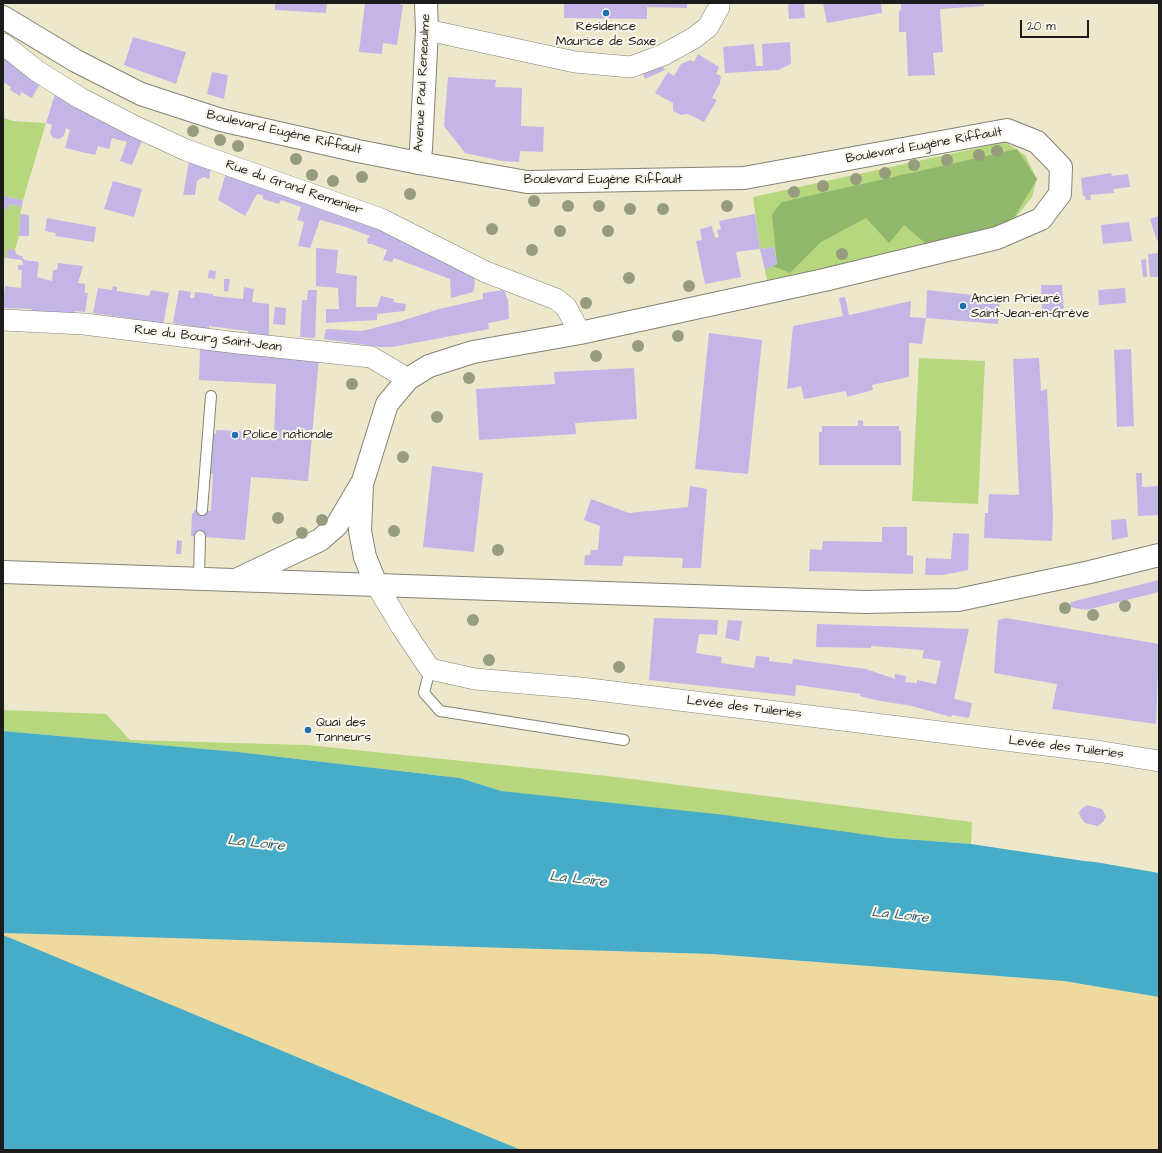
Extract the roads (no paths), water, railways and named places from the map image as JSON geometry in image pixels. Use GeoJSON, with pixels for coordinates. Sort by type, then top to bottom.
{"type":"FeatureCollection","features":[{"type":"Feature","properties":{"kind":"main road","name":"Avenue Paul Reneaulme"},"geometry":{"type":"LineString","coordinates":[[419,163],[427,30],[426,3]]}},
{"type":"Feature","properties":{"kind":"main road","name":"Boulevard Eugène Riffault"},"geometry":{"type":"LineString","coordinates":[[3,17],[76,61],[141,94],[221,120],[358,151],[527,182],[744,178],[1007,130],[1037,142],[1061,167],[1060,194],[1041,219],[997,238],[824,280],[580,333],[472,352],[429,366],[408,379],[387,404],[362,480],[337,526],[320,540],[238,579]]}},
{"type":"Feature","properties":{"kind":"main road","name":"Boulevard Eugène Riffault"},"geometry":{"type":"LineString","coordinates":[[362,480],[360,531],[365,557],[376,584]]}},
{"type":"Feature","properties":{"kind":"main road"},"geometry":{"type":"LineString","coordinates":[[3,572],[864,602],[958,600],[1090,572],[1159,555]]}},
{"type":"Feature","properties":{"kind":"street"},"geometry":{"type":"LineString","coordinates":[[427,30],[575,62],[631,67],[664,55],[694,38],[708,27],[719,7],[719,3]]}},
{"type":"Feature","properties":{"kind":"street","name":"Rue du Grand Remenier"},"geometry":{"type":"LineString","coordinates":[[3,44],[37,71],[80,98],[134,126],[186,150],[381,219],[486,272],[556,299],[566,307],[580,333]]}},
{"type":"Feature","properties":{"kind":"street","name":"Rue du Bourg Saint-Jean"},"geometry":{"type":"LineString","coordinates":[[3,320],[84,324],[238,343],[371,357],[408,379]]}},
{"type":"Feature","properties":{"kind":"street"},"geometry":{"type":"LineString","coordinates":[[376,584],[403,629],[430,669]]}},
{"type":"Feature","properties":{"kind":"street","name":"Levée des Tuileries"},"geometry":{"type":"LineString","coordinates":[[430,669],[475,679],[581,688],[1103,752],[1159,761]]}},
{"type":"Feature","properties":{"kind":"lane"},"geometry":{"type":"LineString","coordinates":[[202,510],[211,396]]}},
{"type":"Feature","properties":{"kind":"lane"},"geometry":{"type":"LineString","coordinates":[[199,578],[200,536]]}},
{"type":"Feature","properties":{"kind":"lane"},"geometry":{"type":"LineString","coordinates":[[430,669],[424,693],[440,711],[624,740]]}},
{"type":"Feature","properties":{"kind":"water","name":"La Loire"},"geometry":{"type":"Polygon","coordinates":[[[3,731],[238,752],[460,778],[501,791],[725,815],[890,838],[971,844],[1159,873],[1159,997],[1064,981],[712,954],[3,933],[3,731]]]}},
{"type":"Feature","properties":{"kind":"water"},"geometry":{"type":"Polygon","coordinates":[[[3,935],[521,1150],[3,1150],[3,935]]]}},
{"type":"Feature","properties":{"kind":"place","name":"Résidence Maurice de Saxe"},"geometry":{"type":"Point","coordinates":[606,13]}},
{"type":"Feature","properties":{"kind":"place","name":"Ancien Prieuré Saint-Jean-en-Grève"},"geometry":{"type":"Point","coordinates":[963,306]}},
{"type":"Feature","properties":{"kind":"place","name":"Police nationale"},"geometry":{"type":"Point","coordinates":[235,435]}},
{"type":"Feature","properties":{"kind":"place","name":"Quai des Tanneurs"},"geometry":{"type":"Point","coordinates":[308,730]}}]}
